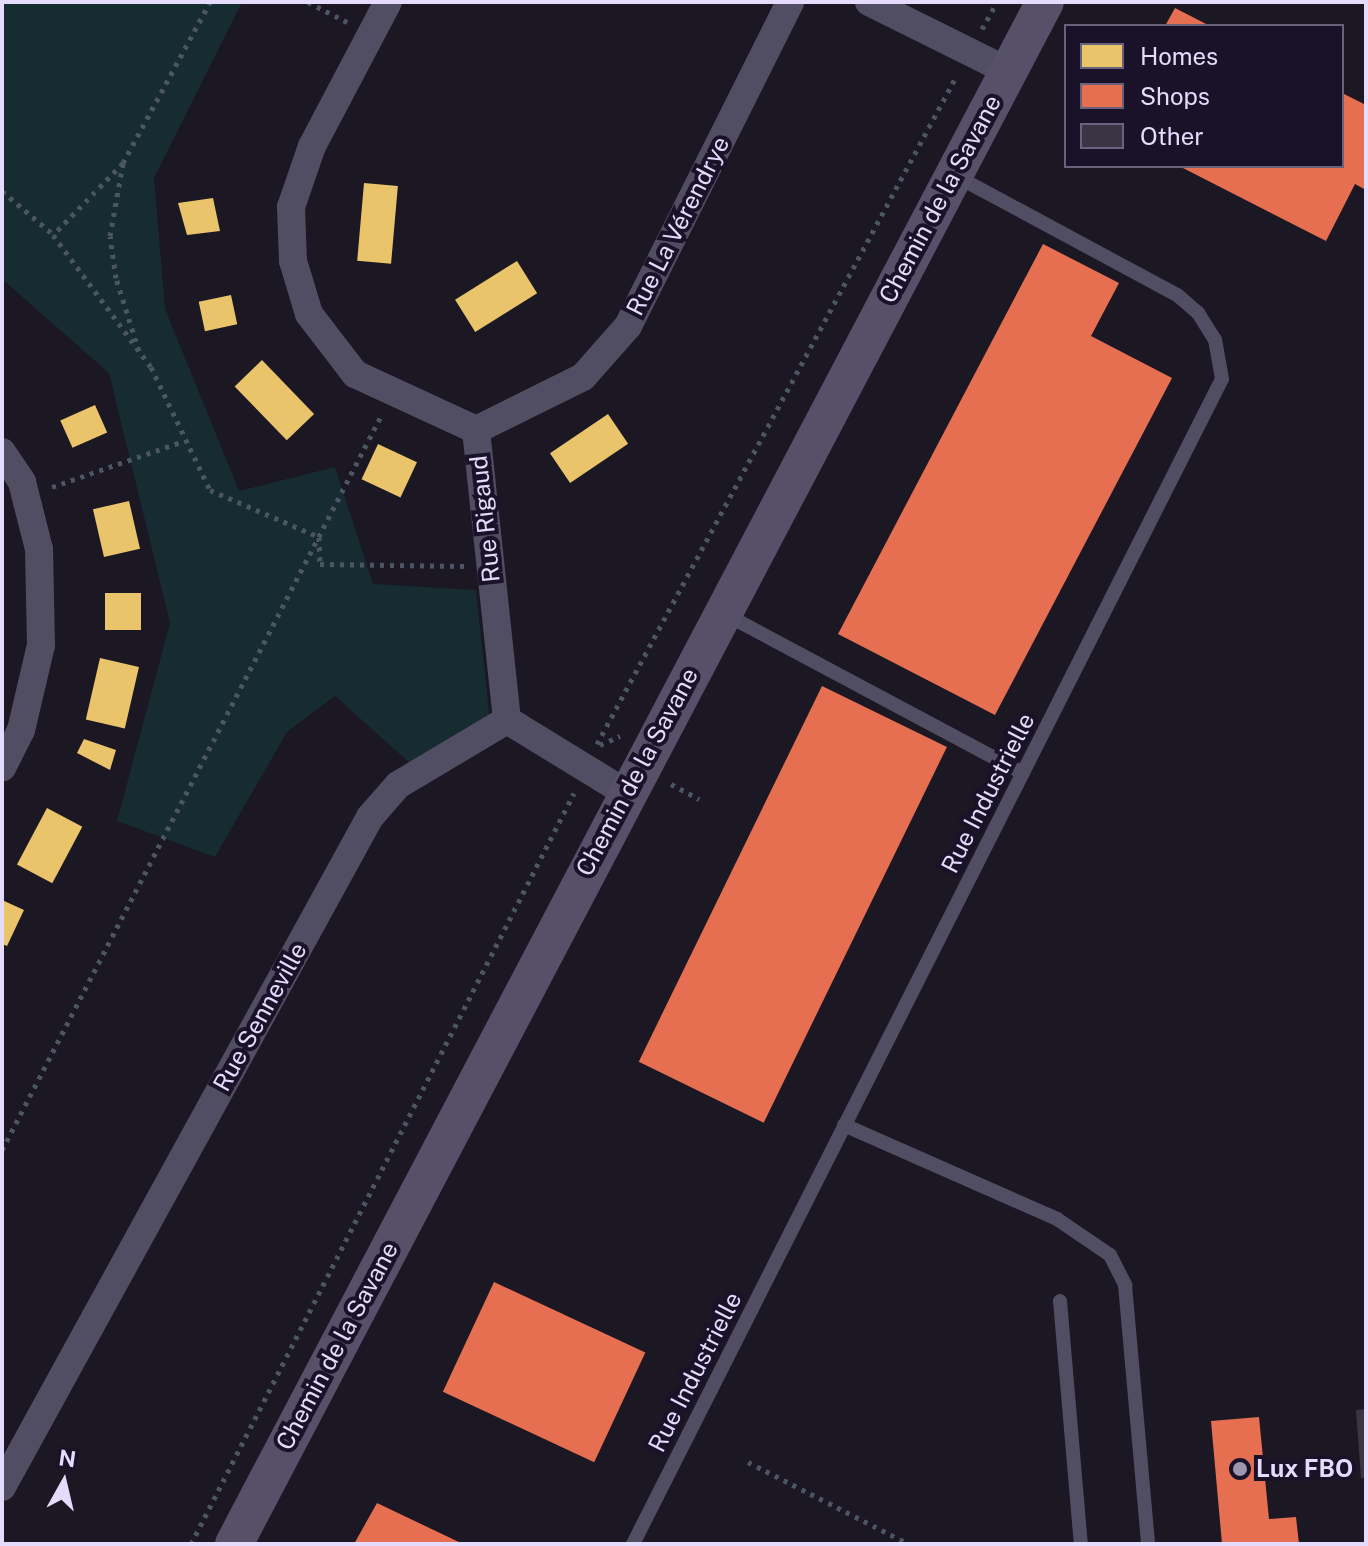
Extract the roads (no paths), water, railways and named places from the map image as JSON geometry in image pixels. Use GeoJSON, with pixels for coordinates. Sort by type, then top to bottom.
{"type":"FeatureCollection","features":[{"type":"Feature","properties":{"kind":"street","name":"Rue Rigaud"},"geometry":{"type":"LineString","coordinates":[[388,2],[308,158],[291,207],[293,261],[309,314],[355,374],[476,430],[507,720]]}},
{"type":"Feature","properties":{"kind":"street","name":"Rue La Vérendrye"},"geometry":{"type":"LineString","coordinates":[[476,430],[583,377],[628,326],[790,2]]}},
{"type":"Feature","properties":{"kind":"street"},"geometry":{"type":"LineString","coordinates":[[869,2],[1008,71]]}},
{"type":"Feature","properties":{"kind":"street","name":"Chemin de la Savane"},"geometry":{"type":"LineString","coordinates":[[234,1544],[642,785],[721,612],[1045,2]]}},
{"type":"Feature","properties":{"kind":"street"},"geometry":{"type":"LineString","coordinates":[[2,452],[26,497],[39,549],[41,645],[21,730],[2,768]]}},
{"type":"Feature","properties":{"kind":"street"},"geometry":{"type":"LineString","coordinates":[[507,720],[642,785]]}},
{"type":"Feature","properties":{"kind":"street","name":"Rue Senneville"},"geometry":{"type":"LineString","coordinates":[[2,1487],[370,817],[398,785],[507,720]]}},
{"type":"Feature","properties":{"kind":"lane","name":"Rue Industrielle"},"geometry":{"type":"LineString","coordinates":[[633,1544],[1222,379],[1215,340],[1198,313],[1177,295],[952,174]]}},
{"type":"Feature","properties":{"kind":"lane"},"geometry":{"type":"LineString","coordinates":[[721,612],[1023,773]]}},
{"type":"Feature","properties":{"kind":"lane"},"geometry":{"type":"LineString","coordinates":[[844,1125],[1057,1219],[1110,1255],[1125,1285],[1148,1544]]}},
{"type":"Feature","properties":{"kind":"lane"},"geometry":{"type":"LineString","coordinates":[[1060,1301],[1081,1544]]}},
{"type":"Feature","properties":{"kind":"place","name":"Lux FBO"},"geometry":{"type":"Point","coordinates":[1240,1469]}}]}
